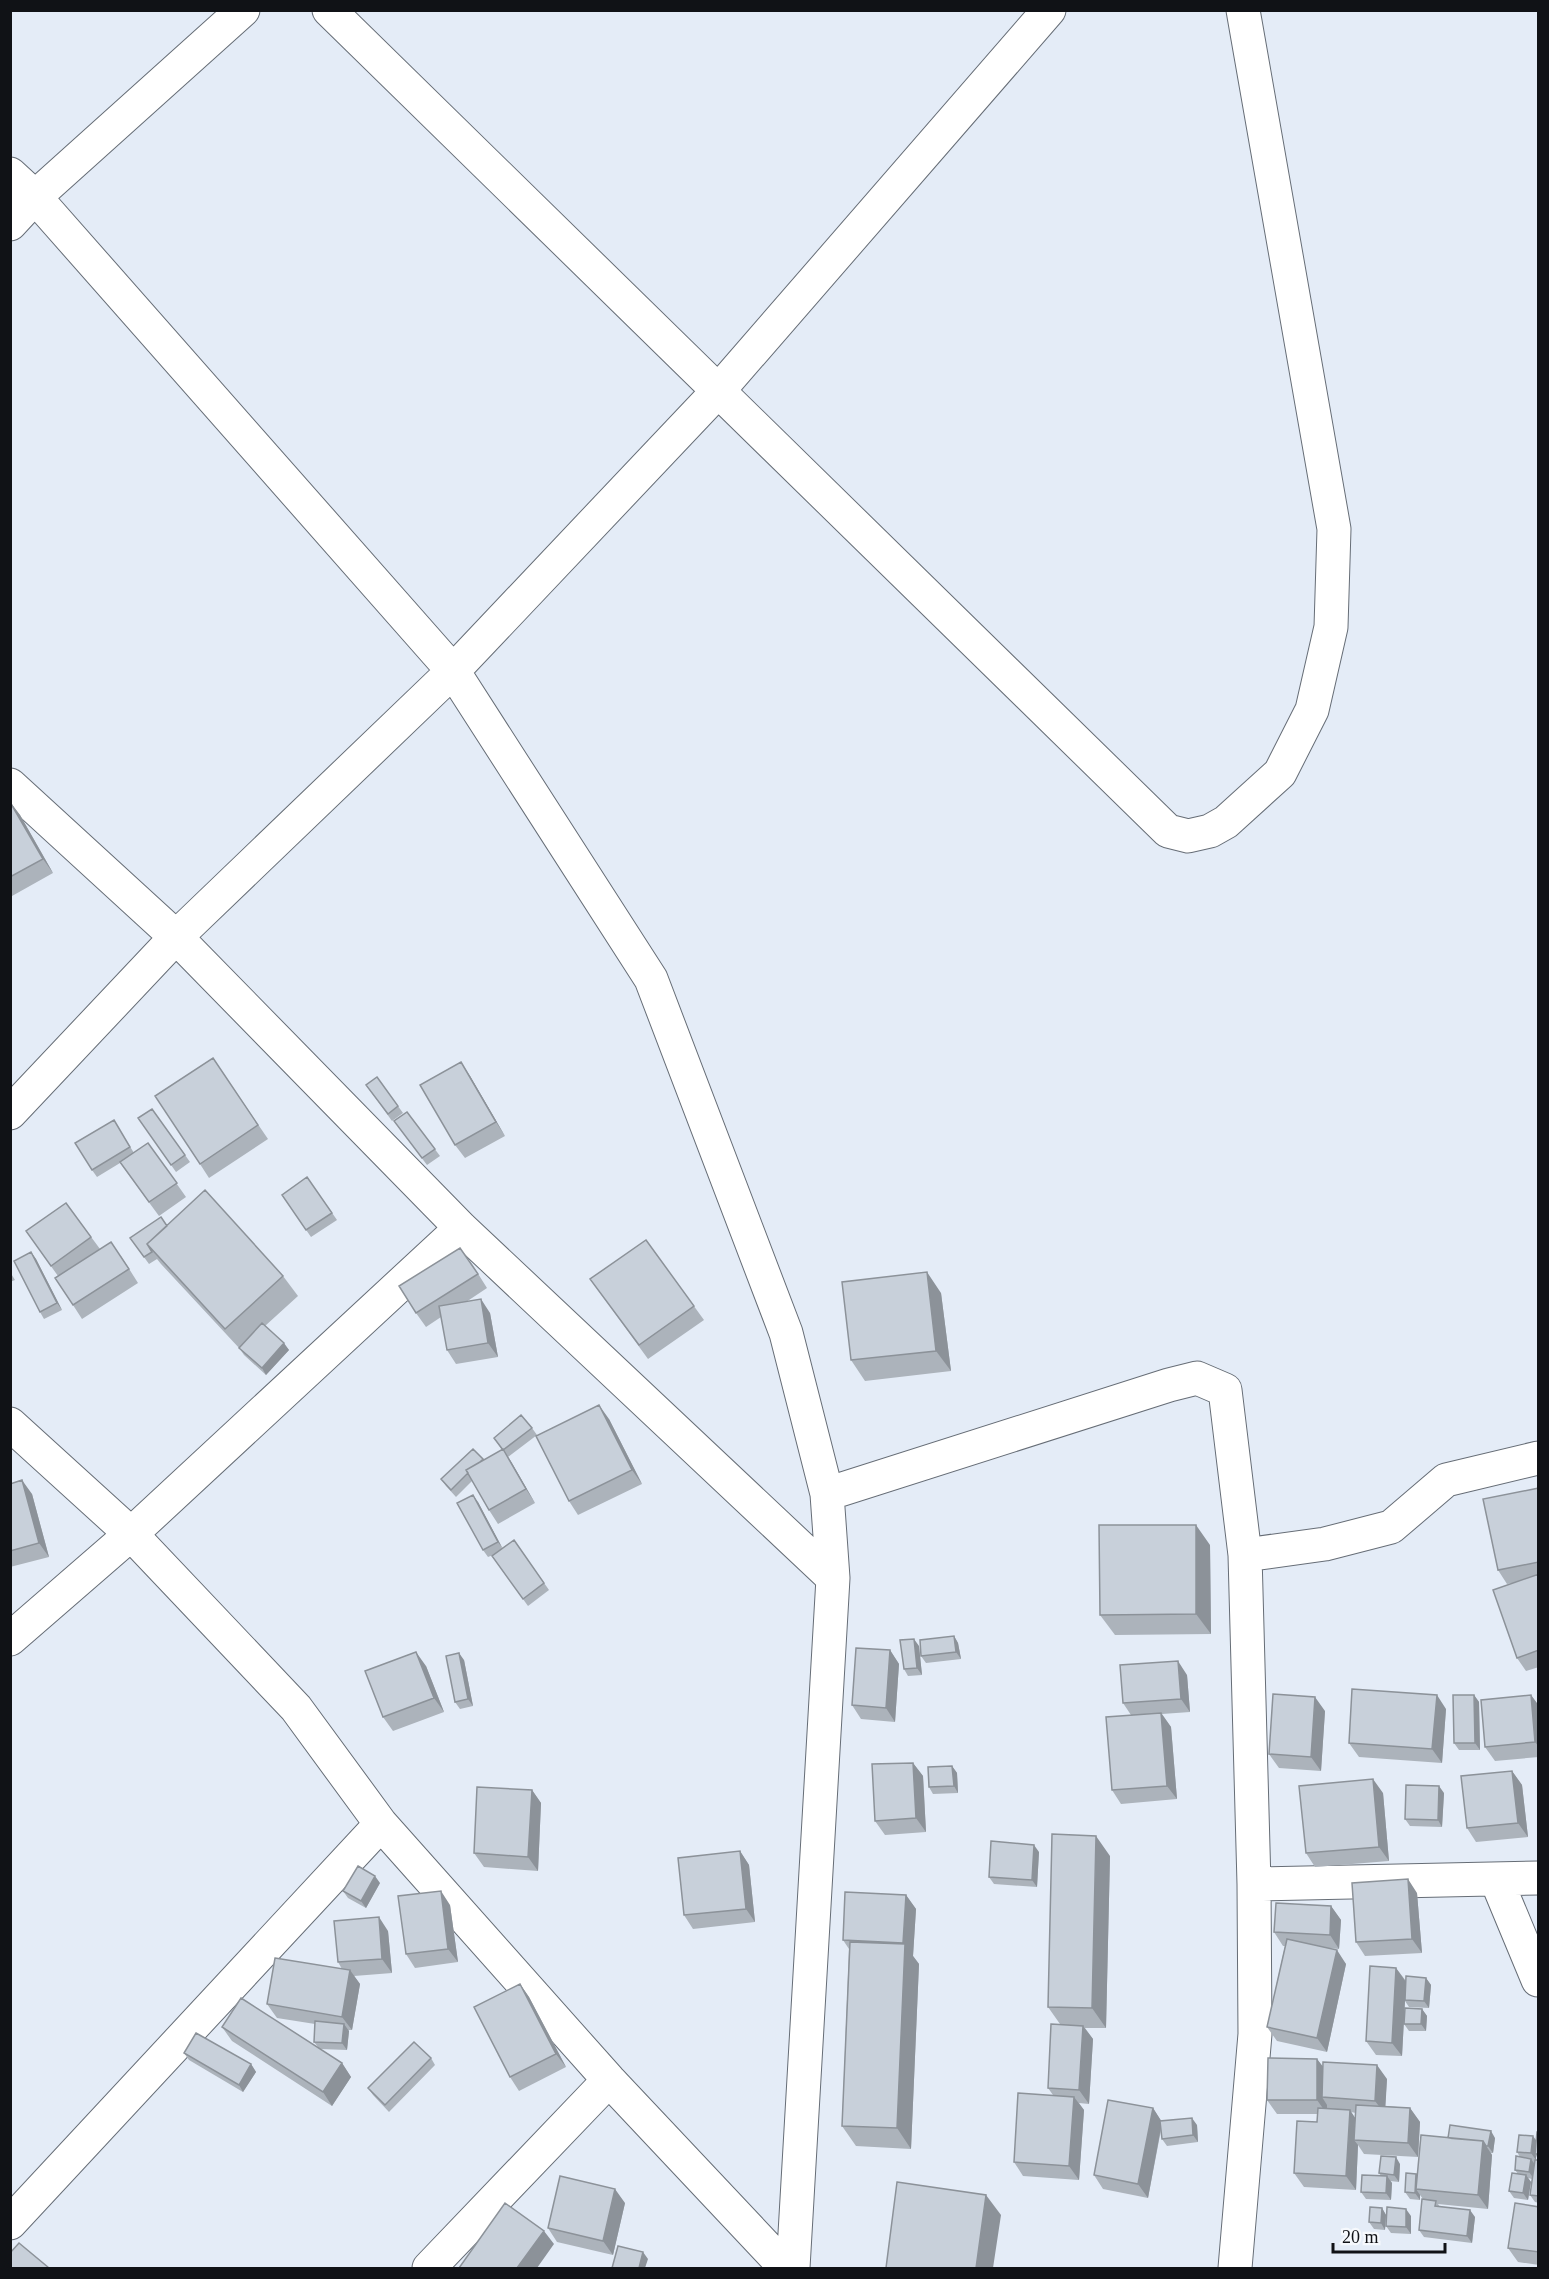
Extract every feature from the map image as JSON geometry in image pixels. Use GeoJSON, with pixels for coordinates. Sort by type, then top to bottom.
{"type":"FeatureCollection","features":[{"type":"Feature","properties":{"kind":"street"},"geometry":{"type":"LineString","coordinates":[[10,224],[35,197],[243,10]]}},
{"type":"Feature","properties":{"kind":"street"},"geometry":{"type":"LineString","coordinates":[[329,10],[1168,831],[1188,836],[1210,831],[1226,822],[1280,773],[1312,710],[1331,627],[1334,529],[1243,10]]}},
{"type":"Feature","properties":{"kind":"street"},"geometry":{"type":"LineString","coordinates":[[10,1113],[176,938],[453,671],[719,390],[1048,10]]}},
{"type":"Feature","properties":{"kind":"street"},"geometry":{"type":"LineString","coordinates":[[10,174],[35,197],[453,671],[651,979],[786,1333],[827,1494],[833,1578],[779,2265]]}},
{"type":"Feature","properties":{"kind":"street"},"geometry":{"type":"LineString","coordinates":[[10,785],[176,938],[461,1228],[833,1578]]}},
{"type":"Feature","properties":{"kind":"street"},"geometry":{"type":"LineString","coordinates":[[10,1640],[131,1534],[461,1228]]}},
{"type":"Feature","properties":{"kind":"street"},"geometry":{"type":"LineString","coordinates":[[827,1494],[1169,1384],[1197,1378],[1225,1390],[1245,1556],[1254,1884],[1255,2034],[1235,2268]]}},
{"type":"Feature","properties":{"kind":"street"},"geometry":{"type":"LineString","coordinates":[[10,1424],[131,1534],[296,1708],[381,1824],[779,2265]]}},
{"type":"Feature","properties":{"kind":"street"},"geometry":{"type":"LineString","coordinates":[[1245,1556],[1324,1544],[1391,1527],[1446,1480],[1539,1458]]}},
{"type":"Feature","properties":{"kind":"street"},"geometry":{"type":"LineString","coordinates":[[10,2223],[381,1824]]}},
{"type":"Feature","properties":{"kind":"street"},"geometry":{"type":"LineString","coordinates":[[1254,1884],[1539,1878]]}},
{"type":"Feature","properties":{"kind":"street"},"geometry":{"type":"LineString","coordinates":[[1496,1879],[1539,1980]]}},
{"type":"Feature","properties":{"kind":"street"},"geometry":{"type":"LineString","coordinates":[[429,2268],[609,2079]]}},
{"type":"Feature","properties":{"kind":"building"},"geometry":{"type":"Polygon","coordinates":[[[10,802],[43,859],[10,877],[10,802]]]}},
{"type":"Feature","properties":{"kind":"building"},"geometry":{"type":"Polygon","coordinates":[[[213,1058],[258,1125],[200,1164],[155,1096],[213,1058]]]}},
{"type":"Feature","properties":{"kind":"building"},"geometry":{"type":"Polygon","coordinates":[[[461,1062],[496,1122],[455,1145],[420,1085],[461,1062]]]}},
{"type":"Feature","properties":{"kind":"building"},"geometry":{"type":"Polygon","coordinates":[[[377,1077],[398,1106],[388,1114],[366,1085],[377,1077]]]}},
{"type":"Feature","properties":{"kind":"building"},"geometry":{"type":"Polygon","coordinates":[[[152,1109],[185,1155],[171,1165],[138,1118],[152,1109]]]}},
{"type":"Feature","properties":{"kind":"building"},"geometry":{"type":"Polygon","coordinates":[[[407,1112],[435,1149],[422,1158],[394,1121],[407,1112]]]}},
{"type":"Feature","properties":{"kind":"building"},"geometry":{"type":"Polygon","coordinates":[[[114,1120],[130,1147],[92,1170],[75,1143],[114,1120]]]}},
{"type":"Feature","properties":{"kind":"building"},"geometry":{"type":"Polygon","coordinates":[[[148,1143],[177,1183],[149,1202],[120,1162],[148,1143]]]}},
{"type":"Feature","properties":{"kind":"building"},"geometry":{"type":"Polygon","coordinates":[[[307,1177],[332,1213],[306,1230],[282,1195],[307,1177]]]}},
{"type":"Feature","properties":{"kind":"building"},"geometry":{"type":"Polygon","coordinates":[[[205,1190],[283,1276],[225,1329],[147,1244],[205,1190]]]}},
{"type":"Feature","properties":{"kind":"building"},"geometry":{"type":"Polygon","coordinates":[[[66,1203],[91,1237],[51,1266],[26,1231],[66,1203]]]}},
{"type":"Feature","properties":{"kind":"building"},"geometry":{"type":"Polygon","coordinates":[[[161,1217],[167,1226],[147,1244],[152,1252],[144,1257],[130,1238],[161,1217]]]}},
{"type":"Feature","properties":{"kind":"building"},"geometry":{"type":"Polygon","coordinates":[[[646,1240],[694,1306],[639,1345],[590,1279],[646,1240]]]}},
{"type":"Feature","properties":{"kind":"building"},"geometry":{"type":"Polygon","coordinates":[[[111,1242],[129,1269],[73,1305],[55,1278],[111,1242]]]}},
{"type":"Feature","properties":{"kind":"building"},"geometry":{"type":"Polygon","coordinates":[[[460,1248],[478,1274],[416,1313],[399,1286],[460,1248]]]}},
{"type":"Feature","properties":{"kind":"building"},"geometry":{"type":"Polygon","coordinates":[[[31,1252],[57,1303],[40,1312],[14,1261],[31,1252]]]}},
{"type":"Feature","properties":{"kind":"building"},"geometry":{"type":"Polygon","coordinates":[[[927,1272],[936,1351],[851,1360],[842,1282],[927,1272]]]}},
{"type":"Feature","properties":{"kind":"building"},"geometry":{"type":"Polygon","coordinates":[[[481,1299],[488,1343],[447,1350],[439,1306],[481,1299]]]}},
{"type":"Feature","properties":{"kind":"building"},"geometry":{"type":"Polygon","coordinates":[[[262,1323],[284,1343],[262,1368],[239,1348],[262,1323]]]}},
{"type":"Feature","properties":{"kind":"building"},"geometry":{"type":"Polygon","coordinates":[[[599,1405],[632,1470],[569,1501],[536,1436],[599,1405]]]}},
{"type":"Feature","properties":{"kind":"building"},"geometry":{"type":"Polygon","coordinates":[[[521,1415],[532,1428],[503,1450],[494,1438],[521,1415]]]}},
{"type":"Feature","properties":{"kind":"building"},"geometry":{"type":"Polygon","coordinates":[[[473,1449],[483,1459],[466,1470],[468,1473],[451,1490],[441,1479],[473,1449]]]}},
{"type":"Feature","properties":{"kind":"building"},"geometry":{"type":"Polygon","coordinates":[[[503,1449],[526,1489],[489,1510],[466,1470],[503,1449]]]}},
{"type":"Feature","properties":{"kind":"building"},"geometry":{"type":"Polygon","coordinates":[[[22,1480],[39,1543],[10,1551],[10,1484],[22,1480]]]}},
{"type":"Feature","properties":{"kind":"building"},"geometry":{"type":"Polygon","coordinates":[[[1539,1488],[1539,1562],[1498,1570],[1483,1499],[1539,1488]]]}},
{"type":"Feature","properties":{"kind":"building"},"geometry":{"type":"Polygon","coordinates":[[[473,1495],[498,1542],[483,1550],[457,1503],[473,1495]]]}},
{"type":"Feature","properties":{"kind":"building"},"geometry":{"type":"Polygon","coordinates":[[[1099,1525],[1196,1525],[1196,1614],[1100,1615],[1099,1525]]]}},
{"type":"Feature","properties":{"kind":"building"},"geometry":{"type":"Polygon","coordinates":[[[514,1540],[544,1583],[523,1599],[492,1556],[514,1540]]]}},
{"type":"Feature","properties":{"kind":"building"},"geometry":{"type":"Polygon","coordinates":[[[1539,1574],[1539,1650],[1517,1658],[1493,1590],[1539,1574]]]}},
{"type":"Feature","properties":{"kind":"building"},"geometry":{"type":"Polygon","coordinates":[[[954,1636],[956,1652],[921,1656],[920,1640],[954,1636]]]}},
{"type":"Feature","properties":{"kind":"building"},"geometry":{"type":"Polygon","coordinates":[[[914,1639],[917,1668],[904,1669],[900,1640],[914,1639]]]}},
{"type":"Feature","properties":{"kind":"building"},"geometry":{"type":"Polygon","coordinates":[[[856,1648],[890,1650],[886,1708],[852,1705],[856,1648]]]}},
{"type":"Feature","properties":{"kind":"building"},"geometry":{"type":"Polygon","coordinates":[[[416,1652],[434,1698],[383,1717],[365,1671],[416,1652]]]}},
{"type":"Feature","properties":{"kind":"building"},"geometry":{"type":"Polygon","coordinates":[[[459,1653],[468,1699],[455,1702],[446,1656],[459,1653]]]}},
{"type":"Feature","properties":{"kind":"building"},"geometry":{"type":"Polygon","coordinates":[[[1178,1661],[1181,1699],[1123,1703],[1120,1665],[1178,1661]]]}},
{"type":"Feature","properties":{"kind":"building"},"geometry":{"type":"Polygon","coordinates":[[[1352,1689],[1437,1695],[1432,1749],[1349,1743],[1352,1689]]]}},
{"type":"Feature","properties":{"kind":"building"},"geometry":{"type":"Polygon","coordinates":[[[1273,1694],[1315,1697],[1311,1757],[1269,1754],[1273,1694]]]}},
{"type":"Feature","properties":{"kind":"building"},"geometry":{"type":"Polygon","coordinates":[[[1453,1695],[1474,1695],[1475,1743],[1454,1743],[1453,1695]]]}},
{"type":"Feature","properties":{"kind":"building"},"geometry":{"type":"Polygon","coordinates":[[[1531,1695],[1535,1742],[1485,1747],[1481,1700],[1531,1695]]]}},
{"type":"Feature","properties":{"kind":"building"},"geometry":{"type":"Polygon","coordinates":[[[1161,1713],[1167,1786],[1112,1790],[1106,1717],[1161,1713]]]}},
{"type":"Feature","properties":{"kind":"building"},"geometry":{"type":"Polygon","coordinates":[[[913,1763],[916,1818],[875,1821],[872,1764],[913,1763]]]}},
{"type":"Feature","properties":{"kind":"building"},"geometry":{"type":"Polygon","coordinates":[[[952,1766],[954,1786],[929,1787],[928,1767],[952,1766]]]}},
{"type":"Feature","properties":{"kind":"building"},"geometry":{"type":"Polygon","coordinates":[[[1512,1771],[1518,1823],[1467,1828],[1461,1776],[1512,1771]]]}},
{"type":"Feature","properties":{"kind":"building"},"geometry":{"type":"Polygon","coordinates":[[[1373,1779],[1379,1847],[1306,1853],[1299,1786],[1373,1779]]]}},
{"type":"Feature","properties":{"kind":"building"},"geometry":{"type":"Polygon","coordinates":[[[1406,1785],[1439,1786],[1438,1820],[1405,1819],[1406,1785]]]}},
{"type":"Feature","properties":{"kind":"building"},"geometry":{"type":"Polygon","coordinates":[[[477,1787],[532,1790],[528,1857],[474,1853],[477,1787]]]}},
{"type":"Feature","properties":{"kind":"building"},"geometry":{"type":"Polygon","coordinates":[[[1052,1834],[1096,1836],[1092,2008],[1048,2007],[1052,1834]]]}},
{"type":"Feature","properties":{"kind":"building"},"geometry":{"type":"Polygon","coordinates":[[[991,1841],[1034,1845],[1032,1880],[989,1877],[991,1841]]]}},
{"type":"Feature","properties":{"kind":"building"},"geometry":{"type":"Polygon","coordinates":[[[740,1851],[746,1909],[684,1915],[678,1858],[740,1851]]]}},
{"type":"Feature","properties":{"kind":"building"},"geometry":{"type":"Polygon","coordinates":[[[358,1866],[375,1876],[361,1901],[343,1891],[358,1866]]]}},
{"type":"Feature","properties":{"kind":"building"},"geometry":{"type":"Polygon","coordinates":[[[1408,1879],[1412,1939],[1356,1942],[1352,1883],[1408,1879]]]}},
{"type":"Feature","properties":{"kind":"building"},"geometry":{"type":"Polygon","coordinates":[[[441,1891],[448,1949],[406,1954],[398,1896],[441,1891]]]}},
{"type":"Feature","properties":{"kind":"building"},"geometry":{"type":"Polygon","coordinates":[[[845,1892],[906,1895],[903,1943],[843,1940],[845,1892]]]}},
{"type":"Feature","properties":{"kind":"building"},"geometry":{"type":"Polygon","coordinates":[[[1276,1903],[1331,1906],[1330,1935],[1274,1932],[1276,1903]]]}},
{"type":"Feature","properties":{"kind":"building"},"geometry":{"type":"Polygon","coordinates":[[[379,1917],[382,1959],[338,1962],[334,1921],[379,1917]]]}},
{"type":"Feature","properties":{"kind":"building"},"geometry":{"type":"Polygon","coordinates":[[[1287,1939],[1337,1950],[1317,2038],[1267,2027],[1287,1939]]]}},
{"type":"Feature","properties":{"kind":"building"},"geometry":{"type":"Polygon","coordinates":[[[850,1942],[905,1944],[897,2128],[842,2126],[850,1942]]]}},
{"type":"Feature","properties":{"kind":"building"},"geometry":{"type":"Polygon","coordinates":[[[275,1958],[350,1970],[342,2017],[267,2004],[275,1958]]]}},
{"type":"Feature","properties":{"kind":"building"},"geometry":{"type":"Polygon","coordinates":[[[1370,1966],[1396,1968],[1392,2043],[1366,2041],[1370,1966]]]}},
{"type":"Feature","properties":{"kind":"building"},"geometry":{"type":"Polygon","coordinates":[[[1406,1976],[1426,1978],[1424,2001],[1405,2000],[1406,1976]]]}},
{"type":"Feature","properties":{"kind":"building"},"geometry":{"type":"Polygon","coordinates":[[[520,1984],[556,2054],[510,2077],[474,2007],[520,1984]]]}},
{"type":"Feature","properties":{"kind":"building"},"geometry":{"type":"Polygon","coordinates":[[[241,1998],[342,2063],[323,2092],[222,2027],[241,1998]]]}},
{"type":"Feature","properties":{"kind":"building"},"geometry":{"type":"Polygon","coordinates":[[[1405,2008],[1422,2009],[1421,2024],[1404,2024],[1405,2008]]]}},
{"type":"Feature","properties":{"kind":"building"},"geometry":{"type":"Polygon","coordinates":[[[315,2021],[344,2024],[342,2043],[314,2042],[315,2021]]]}},
{"type":"Feature","properties":{"kind":"building"},"geometry":{"type":"Polygon","coordinates":[[[1051,2024],[1083,2026],[1079,2090],[1048,2088],[1051,2024]]]}},
{"type":"Feature","properties":{"kind":"building"},"geometry":{"type":"Polygon","coordinates":[[[196,2033],[251,2064],[239,2085],[184,2053],[196,2033]]]}},
{"type":"Feature","properties":{"kind":"building"},"geometry":{"type":"Polygon","coordinates":[[[414,2042],[431,2058],[385,2105],[368,2088],[414,2042]]]}},
{"type":"Feature","properties":{"kind":"building"},"geometry":{"type":"Polygon","coordinates":[[[1268,2058],[1317,2059],[1317,2100],[1267,2100],[1268,2058]]]}},
{"type":"Feature","properties":{"kind":"building"},"geometry":{"type":"Polygon","coordinates":[[[1323,2062],[1377,2065],[1375,2101],[1322,2097],[1323,2062]]]}},
{"type":"Feature","properties":{"kind":"building"},"geometry":{"type":"Polygon","coordinates":[[[1018,2093],[1074,2097],[1069,2166],[1014,2162],[1018,2093]]]}},
{"type":"Feature","properties":{"kind":"building"},"geometry":{"type":"Polygon","coordinates":[[[1108,2100],[1153,2108],[1138,2184],[1094,2175],[1108,2100]]]}},
{"type":"Feature","properties":{"kind":"building"},"geometry":{"type":"Polygon","coordinates":[[[1356,2105],[1410,2108],[1408,2143],[1354,2140],[1356,2105]]]}},
{"type":"Feature","properties":{"kind":"building"},"geometry":{"type":"Polygon","coordinates":[[[1318,2108],[1350,2110],[1346,2176],[1294,2173],[1297,2121],[1317,2122],[1318,2108]]]}},
{"type":"Feature","properties":{"kind":"building"},"geometry":{"type":"Polygon","coordinates":[[[1192,2118],[1193,2135],[1162,2139],[1160,2121],[1192,2118]]]}},
{"type":"Feature","properties":{"kind":"building"},"geometry":{"type":"Polygon","coordinates":[[[1450,2125],[1491,2131],[1488,2146],[1483,2141],[1448,2138],[1450,2125]]]}},
{"type":"Feature","properties":{"kind":"building"},"geometry":{"type":"Polygon","coordinates":[[[1537,2132],[1539,2132],[1539,2154],[1535,2154],[1537,2132]]]}},
{"type":"Feature","properties":{"kind":"building"},"geometry":{"type":"Polygon","coordinates":[[[1421,2135],[1483,2141],[1478,2195],[1416,2189],[1421,2135]]]}},
{"type":"Feature","properties":{"kind":"building"},"geometry":{"type":"Polygon","coordinates":[[[1519,2135],[1533,2136],[1531,2153],[1517,2152],[1519,2135]]]}},
{"type":"Feature","properties":{"kind":"building"},"geometry":{"type":"Polygon","coordinates":[[[1381,2156],[1396,2157],[1394,2175],[1379,2173],[1381,2156]]]}},
{"type":"Feature","properties":{"kind":"building"},"geometry":{"type":"Polygon","coordinates":[[[1516,2156],[1531,2159],[1529,2172],[1515,2170],[1516,2156]]]}},
{"type":"Feature","properties":{"kind":"building"},"geometry":{"type":"Polygon","coordinates":[[[1535,2160],[1539,2160],[1539,2196],[1530,2195],[1535,2160]]]}},
{"type":"Feature","properties":{"kind":"building"},"geometry":{"type":"Polygon","coordinates":[[[1406,2173],[1416,2174],[1415,2193],[1405,2192],[1406,2173]]]}},
{"type":"Feature","properties":{"kind":"building"},"geometry":{"type":"Polygon","coordinates":[[[1512,2173],[1526,2175],[1523,2193],[1509,2191],[1512,2173]]]}},
{"type":"Feature","properties":{"kind":"building"},"geometry":{"type":"Polygon","coordinates":[[[1362,2175],[1387,2176],[1386,2193],[1361,2192],[1362,2175]]]}},
{"type":"Feature","properties":{"kind":"building"},"geometry":{"type":"Polygon","coordinates":[[[560,2176],[615,2189],[603,2241],[548,2228],[560,2176]]]}},
{"type":"Feature","properties":{"kind":"building"},"geometry":{"type":"Polygon","coordinates":[[[897,2182],[986,2195],[976,2268],[886,2268],[897,2182]]]}},
{"type":"Feature","properties":{"kind":"building"},"geometry":{"type":"Polygon","coordinates":[[[1422,2199],[1436,2201],[1435,2206],[1470,2210],[1467,2236],[1419,2230],[1422,2199]]]}},
{"type":"Feature","properties":{"kind":"building"},"geometry":{"type":"Polygon","coordinates":[[[505,2203],[544,2231],[517,2268],[459,2268],[505,2203]]]}},
{"type":"Feature","properties":{"kind":"building"},"geometry":{"type":"Polygon","coordinates":[[[1515,2203],[1539,2207],[1539,2252],[1508,2248],[1515,2203]]]}},
{"type":"Feature","properties":{"kind":"building"},"geometry":{"type":"Polygon","coordinates":[[[1370,2207],[1382,2208],[1381,2223],[1369,2222],[1370,2207]]]}},
{"type":"Feature","properties":{"kind":"building"},"geometry":{"type":"Polygon","coordinates":[[[1387,2207],[1406,2209],[1406,2227],[1386,2226],[1387,2207]]]}},
{"type":"Feature","properties":{"kind":"building"},"geometry":{"type":"Polygon","coordinates":[[[19,2243],[49,2268],[10,2268],[10,2253],[19,2243]]]}},
{"type":"Feature","properties":{"kind":"building"},"geometry":{"type":"Polygon","coordinates":[[[618,2246],[643,2252],[639,2268],[612,2268],[618,2246]]]}}]}
